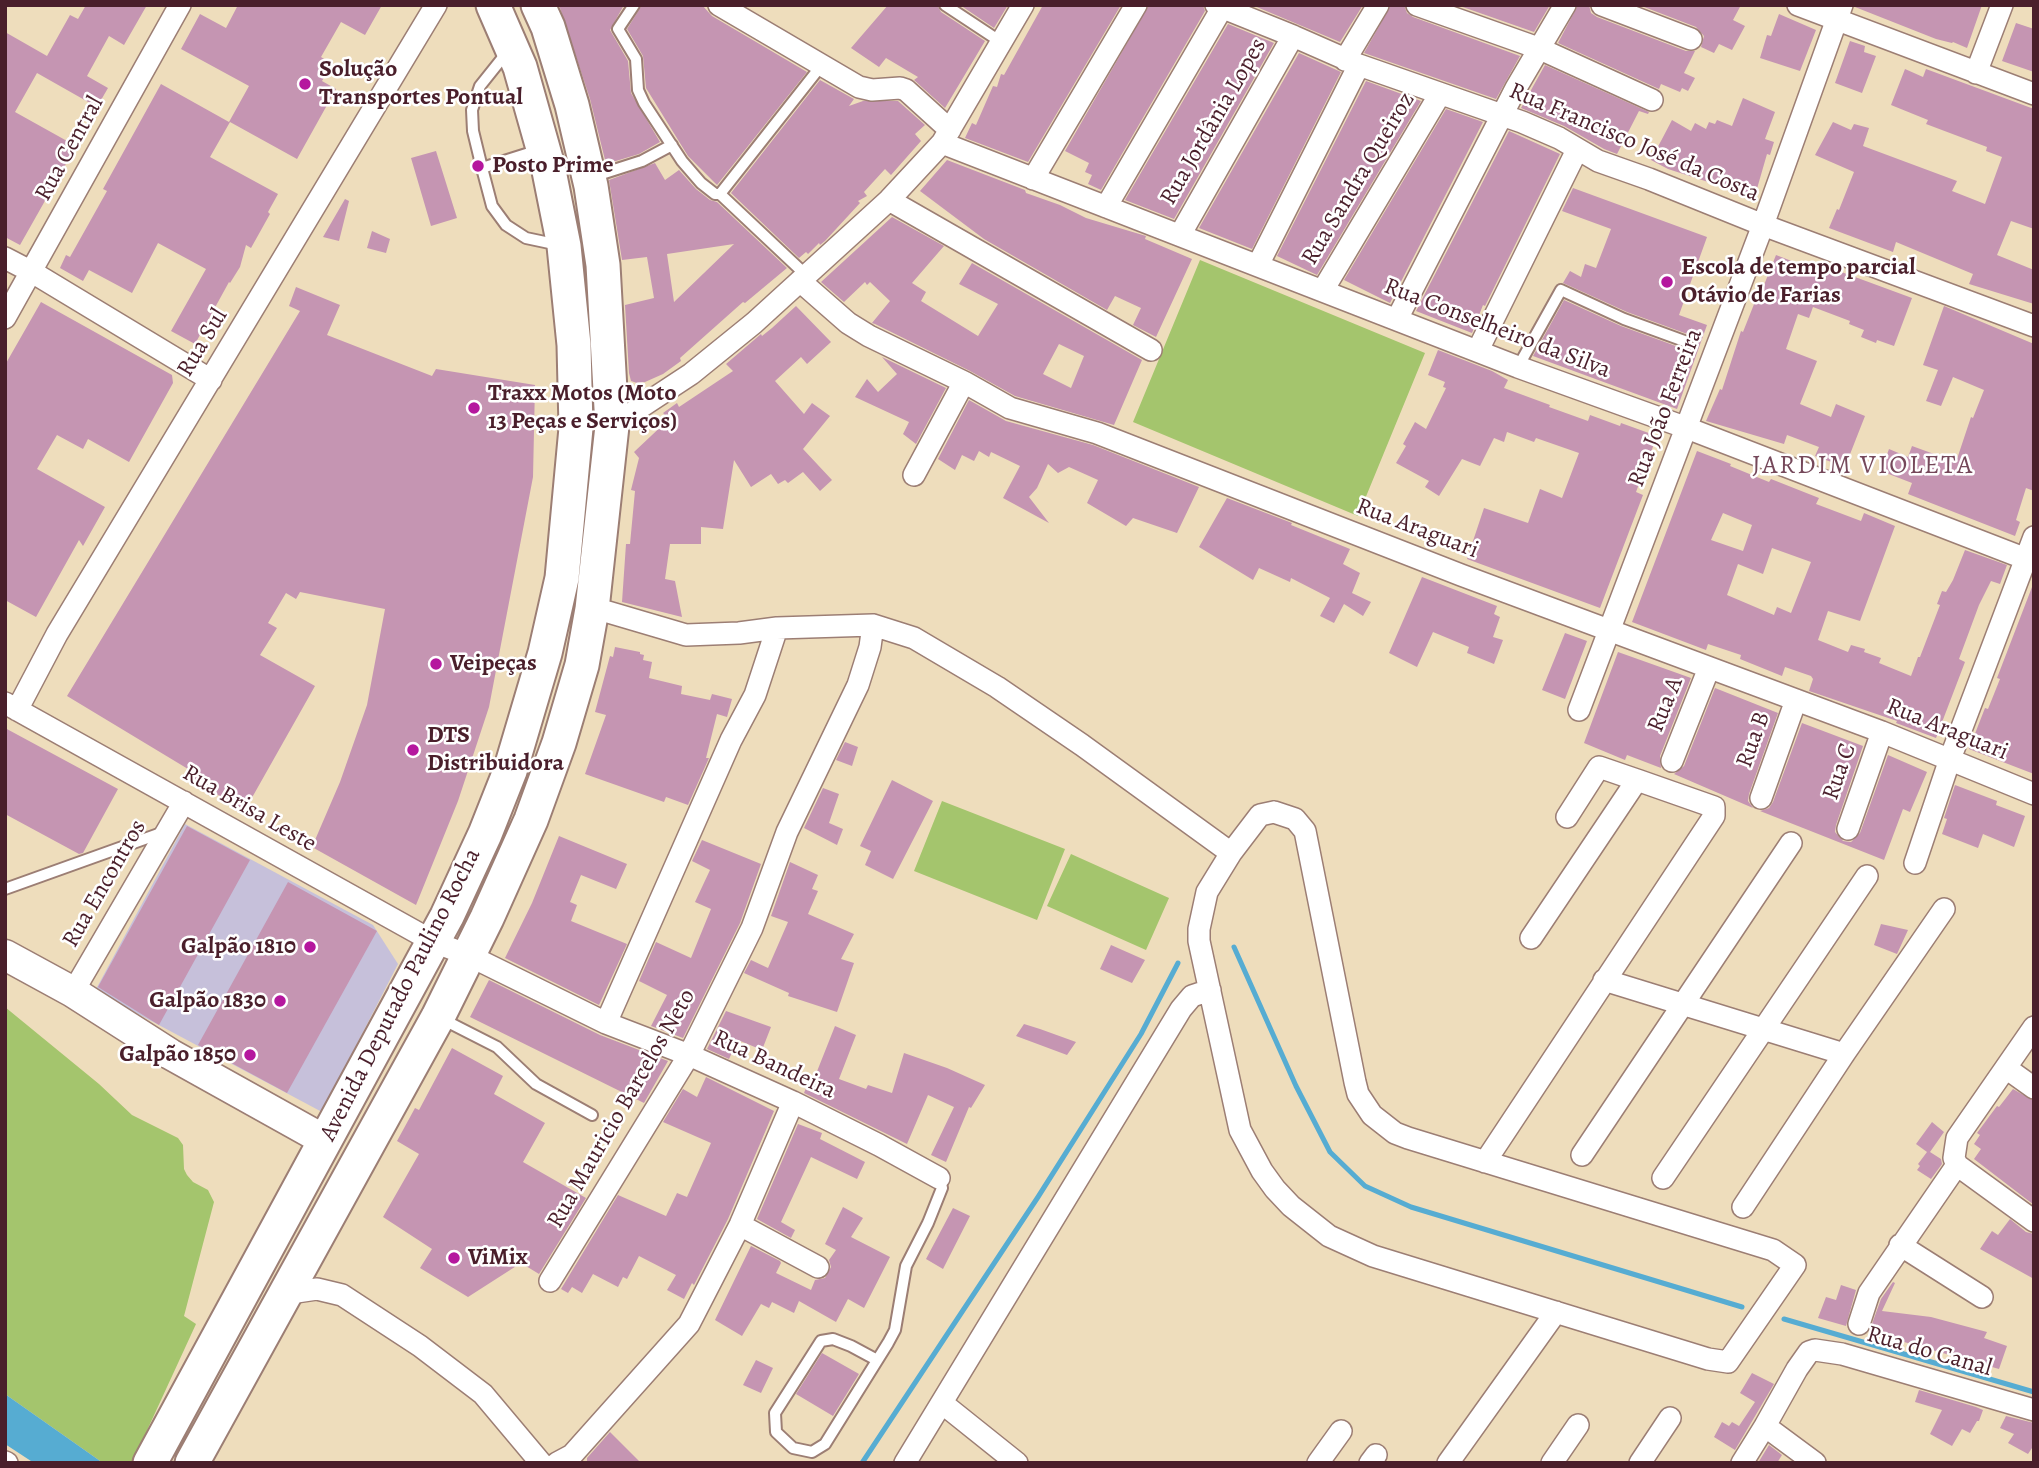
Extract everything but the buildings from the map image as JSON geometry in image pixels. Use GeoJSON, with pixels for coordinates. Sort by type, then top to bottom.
{"type":"FeatureCollection","features":[{"type":"Feature","properties":{"kind":"main road","name":"Avenida Deputado Paulino Rocha"},"geometry":{"type":"LineString","coordinates":[[158,1449],[434,942],[485,834],[510,771],[530,708],[562,578],[576,428],[574,345],[564,246],[559,213],[520,67],[494,5]]}},
{"type":"Feature","properties":{"kind":"main road","name":"Avenida Deputado Paulino Rocha"},"geometry":{"type":"LineString","coordinates":[[195,1457],[438,1017],[531,820],[559,743],[582,665],[592,609],[612,426],[603,265],[589,178],[572,105],[548,27],[538,5]]}},
{"type":"Feature","properties":{"kind":"street","name":"Rua Central"},"geometry":{"type":"LineString","coordinates":[[5,318],[180,5]]}},
{"type":"Feature","properties":{"kind":"street","name":"Rua Sul"},"geometry":{"type":"LineString","coordinates":[[11,707],[436,5]]}},
{"type":"Feature","properties":{"kind":"street"},"geometry":{"type":"LineString","coordinates":[[719,5],[859,87],[872,90],[906,90],[946,136]]}},
{"type":"Feature","properties":{"kind":"street"},"geometry":{"type":"LineString","coordinates":[[576,428],[612,426],[691,374],[754,323],[889,200],[946,136],[1023,5]]}},
{"type":"Feature","properties":{"kind":"street"},"geometry":{"type":"LineString","coordinates":[[1033,179],[1136,5]]}},
{"type":"Feature","properties":{"kind":"street"},"geometry":{"type":"LineString","coordinates":[[1258,265],[1378,5]]}},
{"type":"Feature","properties":{"kind":"street"},"geometry":{"type":"LineString","coordinates":[[1417,5],[1538,48],[1652,100]]}},
{"type":"Feature","properties":{"kind":"street"},"geometry":{"type":"LineString","coordinates":[[1396,319],[1538,48],[1565,5]]}},
{"type":"Feature","properties":{"kind":"street"},"geometry":{"type":"LineString","coordinates":[[1602,5],[1691,39]]}},
{"type":"Feature","properties":{"kind":"street"},"geometry":{"type":"LineString","coordinates":[[1798,5],[1839,13],[1976,73],[2034,94]]}},
{"type":"Feature","properties":{"kind":"street"},"geometry":{"type":"LineString","coordinates":[[1976,73],[2002,5]]}},
{"type":"Feature","properties":{"kind":"street"},"geometry":{"type":"LineString","coordinates":[[1106,207],[1219,6]]}},
{"type":"Feature","properties":{"kind":"street","name":"Rua Francisco José da Costa"},"geometry":{"type":"LineString","coordinates":[[1219,6],[1352,62],[1559,138],[1598,162],[2034,326]]}},
{"type":"Feature","properties":{"kind":"street","name":"Rua João Ferreira"},"geometry":{"type":"LineString","coordinates":[[1579,710],[1763,225],[1839,13]]}},
{"type":"Feature","properties":{"kind":"street","name":"Rua Jordânia Lopes"},"geometry":{"type":"LineString","coordinates":[[1180,235],[1293,36]]}},
{"type":"Feature","properties":{"kind":"street","name":"Rua Sandra Queiroz"},"geometry":{"type":"LineString","coordinates":[[1323,290],[1440,94]]}},
{"type":"Feature","properties":{"kind":"street","name":"Rua Conselheiro da Silva"},"geometry":{"type":"LineString","coordinates":[[946,136],[1033,179],[1518,367],[1687,428],[2029,560]]}},
{"type":"Feature","properties":{"kind":"street"},"geometry":{"type":"LineString","coordinates":[[1478,350],[1577,150]]}},
{"type":"Feature","properties":{"kind":"street"},"geometry":{"type":"LineString","coordinates":[[889,200],[1152,350]]}},
{"type":"Feature","properties":{"kind":"street"},"geometry":{"type":"LineString","coordinates":[[5,258],[211,380]]}},
{"type":"Feature","properties":{"kind":"street","name":"Rua Araguari"},"geometry":{"type":"LineString","coordinates":[[803,278],[848,323],[869,337],[919,358],[1010,408],[1097,433],[1461,575],[1882,732],[2034,793]]}},
{"type":"Feature","properties":{"kind":"street"},"geometry":{"type":"LineString","coordinates":[[914,475],[964,382]]}},
{"type":"Feature","properties":{"kind":"street"},"geometry":{"type":"LineString","coordinates":[[1915,863],[1950,759],[2029,560],[2034,537]]}},
{"type":"Feature","properties":{"kind":"street"},"geometry":{"type":"LineString","coordinates":[[592,609],[686,635],[777,628],[873,625],[914,638],[997,687],[1231,853]]}},
{"type":"Feature","properties":{"kind":"street","name":"Rua Mauricio Barcelos Neto"},"geometry":{"type":"LineString","coordinates":[[550,1280],[689,1055],[752,928],[787,832],[858,685],[870,647],[873,625]]}},
{"type":"Feature","properties":{"kind":"street"},"geometry":{"type":"LineString","coordinates":[[606,1023],[731,740],[755,695],[777,628]]}},
{"type":"Feature","properties":{"kind":"street","name":"Rua A"},"geometry":{"type":"LineString","coordinates":[[1672,761],[1709,668]]}},
{"type":"Feature","properties":{"kind":"street","name":"Rua B"},"geometry":{"type":"LineString","coordinates":[[1761,798],[1796,700]]}},
{"type":"Feature","properties":{"kind":"street","name":"Rua Brisa Leste"},"geometry":{"type":"LineString","coordinates":[[11,707],[434,942],[468,955]]}},
{"type":"Feature","properties":{"kind":"street","name":"Rua C"},"geometry":{"type":"LineString","coordinates":[[1848,829],[1882,732]]}},
{"type":"Feature","properties":{"kind":"street"},"geometry":{"type":"LineString","coordinates":[[1485,1162],[1716,813],[1712,806],[1599,767],[1567,817]]}},
{"type":"Feature","properties":{"kind":"street"},"geometry":{"type":"LineString","coordinates":[[1531,938],[1637,780]]}},
{"type":"Feature","properties":{"kind":"street","name":"Rua Encontros"},"geometry":{"type":"LineString","coordinates":[[73,992],[184,802]]}},
{"type":"Feature","properties":{"kind":"street"},"geometry":{"type":"LineString","coordinates":[[1281,813],[1301,824],[1305,831],[1355,1082],[1364,1105],[1382,1125],[1395,1133],[1485,1162],[1773,1250],[1795,1265],[1728,1362],[1708,1359],[1350,1247],[1329,1236],[1291,1206],[1262,1171],[1241,1130],[1199,941],[1200,917],[1207,892],[1231,853],[1260,815],[1281,813]]}},
{"type":"Feature","properties":{"kind":"street"},"geometry":{"type":"LineString","coordinates":[[1582,1155],[1791,843]]}},
{"type":"Feature","properties":{"kind":"street"},"geometry":{"type":"LineString","coordinates":[[1663,1178],[1867,876]]}},
{"type":"Feature","properties":{"kind":"street"},"geometry":{"type":"LineString","coordinates":[[1744,1208],[1844,1054],[1944,909]]}},
{"type":"Feature","properties":{"kind":"street"},"geometry":{"type":"LineString","coordinates":[[5,955],[73,992],[170,1054],[326,1141]]}},
{"type":"Feature","properties":{"kind":"street","name":"Rua Bandeira"},"geometry":{"type":"LineString","coordinates":[[468,955],[606,1023],[689,1055],[793,1101],[939,1178]]}},
{"type":"Feature","properties":{"kind":"street"},"geometry":{"type":"LineString","coordinates":[[1604,980],[1844,1054]]}},
{"type":"Feature","properties":{"kind":"street"},"geometry":{"type":"LineString","coordinates":[[905,1463],[1181,1009],[1192,996],[1210,990]]}},
{"type":"Feature","properties":{"kind":"street"},"geometry":{"type":"LineString","coordinates":[[2034,1027],[1965,1123],[1957,1138],[1954,1158],[1957,1165],[2034,1220]]}},
{"type":"Feature","properties":{"kind":"street"},"geometry":{"type":"LineString","coordinates":[[2006,1068],[2034,1088]]}},
{"type":"Feature","properties":{"kind":"street"},"geometry":{"type":"LineString","coordinates":[[570,1460],[689,1324],[740,1225],[793,1101]]}},
{"type":"Feature","properties":{"kind":"street"},"geometry":{"type":"LineString","coordinates":[[1859,1324],[1869,1293],[1957,1165]]}},
{"type":"Feature","properties":{"kind":"street"},"geometry":{"type":"LineString","coordinates":[[740,1225],[818,1267]]}},
{"type":"Feature","properties":{"kind":"street"},"geometry":{"type":"LineString","coordinates":[[1900,1245],[1982,1297]]}},
{"type":"Feature","properties":{"kind":"street"},"geometry":{"type":"LineString","coordinates":[[283,1294],[317,1289],[342,1296],[420,1346],[483,1394],[541,1463]]}},
{"type":"Feature","properties":{"kind":"street"},"geometry":{"type":"LineString","coordinates":[[1448,1463],[1556,1312]]}},
{"type":"Feature","properties":{"kind":"street","name":"Rua do Canal"},"geometry":{"type":"LineString","coordinates":[[1765,1426],[1809,1352],[1824,1349],[2034,1410]]}},
{"type":"Feature","properties":{"kind":"street"},"geometry":{"type":"LineString","coordinates":[[942,1403],[1017,1463]]}},
{"type":"Feature","properties":{"kind":"street"},"geometry":{"type":"LineString","coordinates":[[1640,1463],[1670,1418]]}},
{"type":"Feature","properties":{"kind":"street"},"geometry":{"type":"LineString","coordinates":[[1552,1463],[1578,1425]]}},
{"type":"Feature","properties":{"kind":"street"},"geometry":{"type":"LineString","coordinates":[[1742,1463],[1765,1426],[1815,1463]]}},
{"type":"Feature","properties":{"kind":"street"},"geometry":{"type":"LineString","coordinates":[[1318,1463],[1341,1431]]}},
{"type":"Feature","properties":{"kind":"lane"},"geometry":{"type":"LineString","coordinates":[[634,5],[618,31],[636,59],[638,90],[644,103],[701,183],[715,194],[720,194],[803,278]]}},
{"type":"Feature","properties":{"kind":"lane"},"geometry":{"type":"LineString","coordinates":[[945,5],[1001,42]]}},
{"type":"Feature","properties":{"kind":"lane"},"geometry":{"type":"LineString","coordinates":[[512,46],[480,86],[472,110],[473,131],[482,167],[492,205],[506,225],[526,238],[564,246]]}},
{"type":"Feature","properties":{"kind":"lane"},"geometry":{"type":"LineString","coordinates":[[720,194],[821,65]]}},
{"type":"Feature","properties":{"kind":"lane"},"geometry":{"type":"LineString","coordinates":[[589,178],[642,161],[672,145]]}},
{"type":"Feature","properties":{"kind":"lane"},"geometry":{"type":"LineString","coordinates":[[482,167],[543,148]]}},
{"type":"Feature","properties":{"kind":"lane"},"geometry":{"type":"LineString","coordinates":[[1518,367],[1561,290],[1646,328],[1687,342]]}},
{"type":"Feature","properties":{"kind":"lane"},"geometry":{"type":"LineString","coordinates":[[5,889],[166,831]]}},
{"type":"Feature","properties":{"kind":"lane"},"geometry":{"type":"LineString","coordinates":[[438,1017],[496,1047],[536,1084],[592,1115]]}},
{"type":"Feature","properties":{"kind":"lane"},"geometry":{"type":"LineString","coordinates":[[877,1360],[833,1339],[821,1341],[775,1413],[776,1432],[793,1448],[812,1452],[825,1444],[877,1360],[895,1330],[906,1266],[942,1188],[939,1178]]}},
{"type":"Feature","properties":{"kind":"shaded area"},"geometry":{"type":"Polygon","coordinates":[[[185,824],[373,925],[398,964],[322,1112],[95,991],[185,824]]]}},
{"type":"Feature","properties":{"kind":"green space"},"geometry":{"type":"Polygon","coordinates":[[[1200,260],[1425,353],[1358,516],[1133,422],[1200,260]]]}},
{"type":"Feature","properties":{"kind":"green space"},"geometry":{"type":"Polygon","coordinates":[[[942,801],[1065,849],[1037,920],[914,871],[942,801]]]}},
{"type":"Feature","properties":{"kind":"green space"},"geometry":{"type":"Polygon","coordinates":[[[1071,854],[1169,898],[1146,950],[1047,906],[1071,854]]]}},
{"type":"Feature","properties":{"kind":"green space"},"geometry":{"type":"Polygon","coordinates":[[[5,1007],[99,1084],[132,1115],[178,1138],[183,1145],[184,1169],[187,1175],[193,1182],[208,1190],[214,1202],[184,1316],[196,1324],[132,1463],[103,1463],[5,1394],[5,1007]]]}},
{"type":"Feature","properties":{"kind":"water"},"geometry":{"type":"Polygon","coordinates":[[[5,1394],[103,1463],[34,1463],[5,1444],[5,1394]]]}},
{"type":"Feature","properties":{"kind":"waterway"},"geometry":{"type":"LineString","coordinates":[[1234,947],[1296,1086],[1330,1152],[1365,1186],[1411,1207],[1742,1307]]}},
{"type":"Feature","properties":{"kind":"waterway"},"geometry":{"type":"LineString","coordinates":[[862,1463],[1038,1197],[1141,1034],[1178,963]]}},
{"type":"Feature","properties":{"kind":"waterway"},"geometry":{"type":"LineString","coordinates":[[1784,1319],[2034,1392]]}},
{"type":"Feature","properties":{"kind":"place","name":"Solução Transportes Pontual"},"geometry":{"type":"Point","coordinates":[305,84]}},
{"type":"Feature","properties":{"kind":"place","name":"Posto Prime"},"geometry":{"type":"Point","coordinates":[478,166]}},
{"type":"Feature","properties":{"kind":"place","name":"Escola de tempo parcial Otávio de Farias"},"geometry":{"type":"Point","coordinates":[1667,282]}},
{"type":"Feature","properties":{"kind":"place","name":"Traxx Motos (Moto 13 Peças e Serviços)"},"geometry":{"type":"Point","coordinates":[474,408]}},
{"type":"Feature","properties":{"kind":"place","name":"Veipeças"},"geometry":{"type":"Point","coordinates":[436,664]}},
{"type":"Feature","properties":{"kind":"place","name":"DTS Distribuidora"},"geometry":{"type":"Point","coordinates":[413,750]}},
{"type":"Feature","properties":{"kind":"place","name":"Galpão 1810"},"geometry":{"type":"Point","coordinates":[310,947]}},
{"type":"Feature","properties":{"kind":"place","name":"Galpão 1830"},"geometry":{"type":"Point","coordinates":[280,1001]}},
{"type":"Feature","properties":{"kind":"place","name":"Galpão 1850"},"geometry":{"type":"Point","coordinates":[250,1055]}},
{"type":"Feature","properties":{"kind":"place","name":"ViMix"},"geometry":{"type":"Point","coordinates":[454,1258]}},
{"type":"Feature","properties":{"kind":"district","name":"JARDIM VIOLETA"},"geometry":{"type":"Point","coordinates":[1863,467]}}]}
